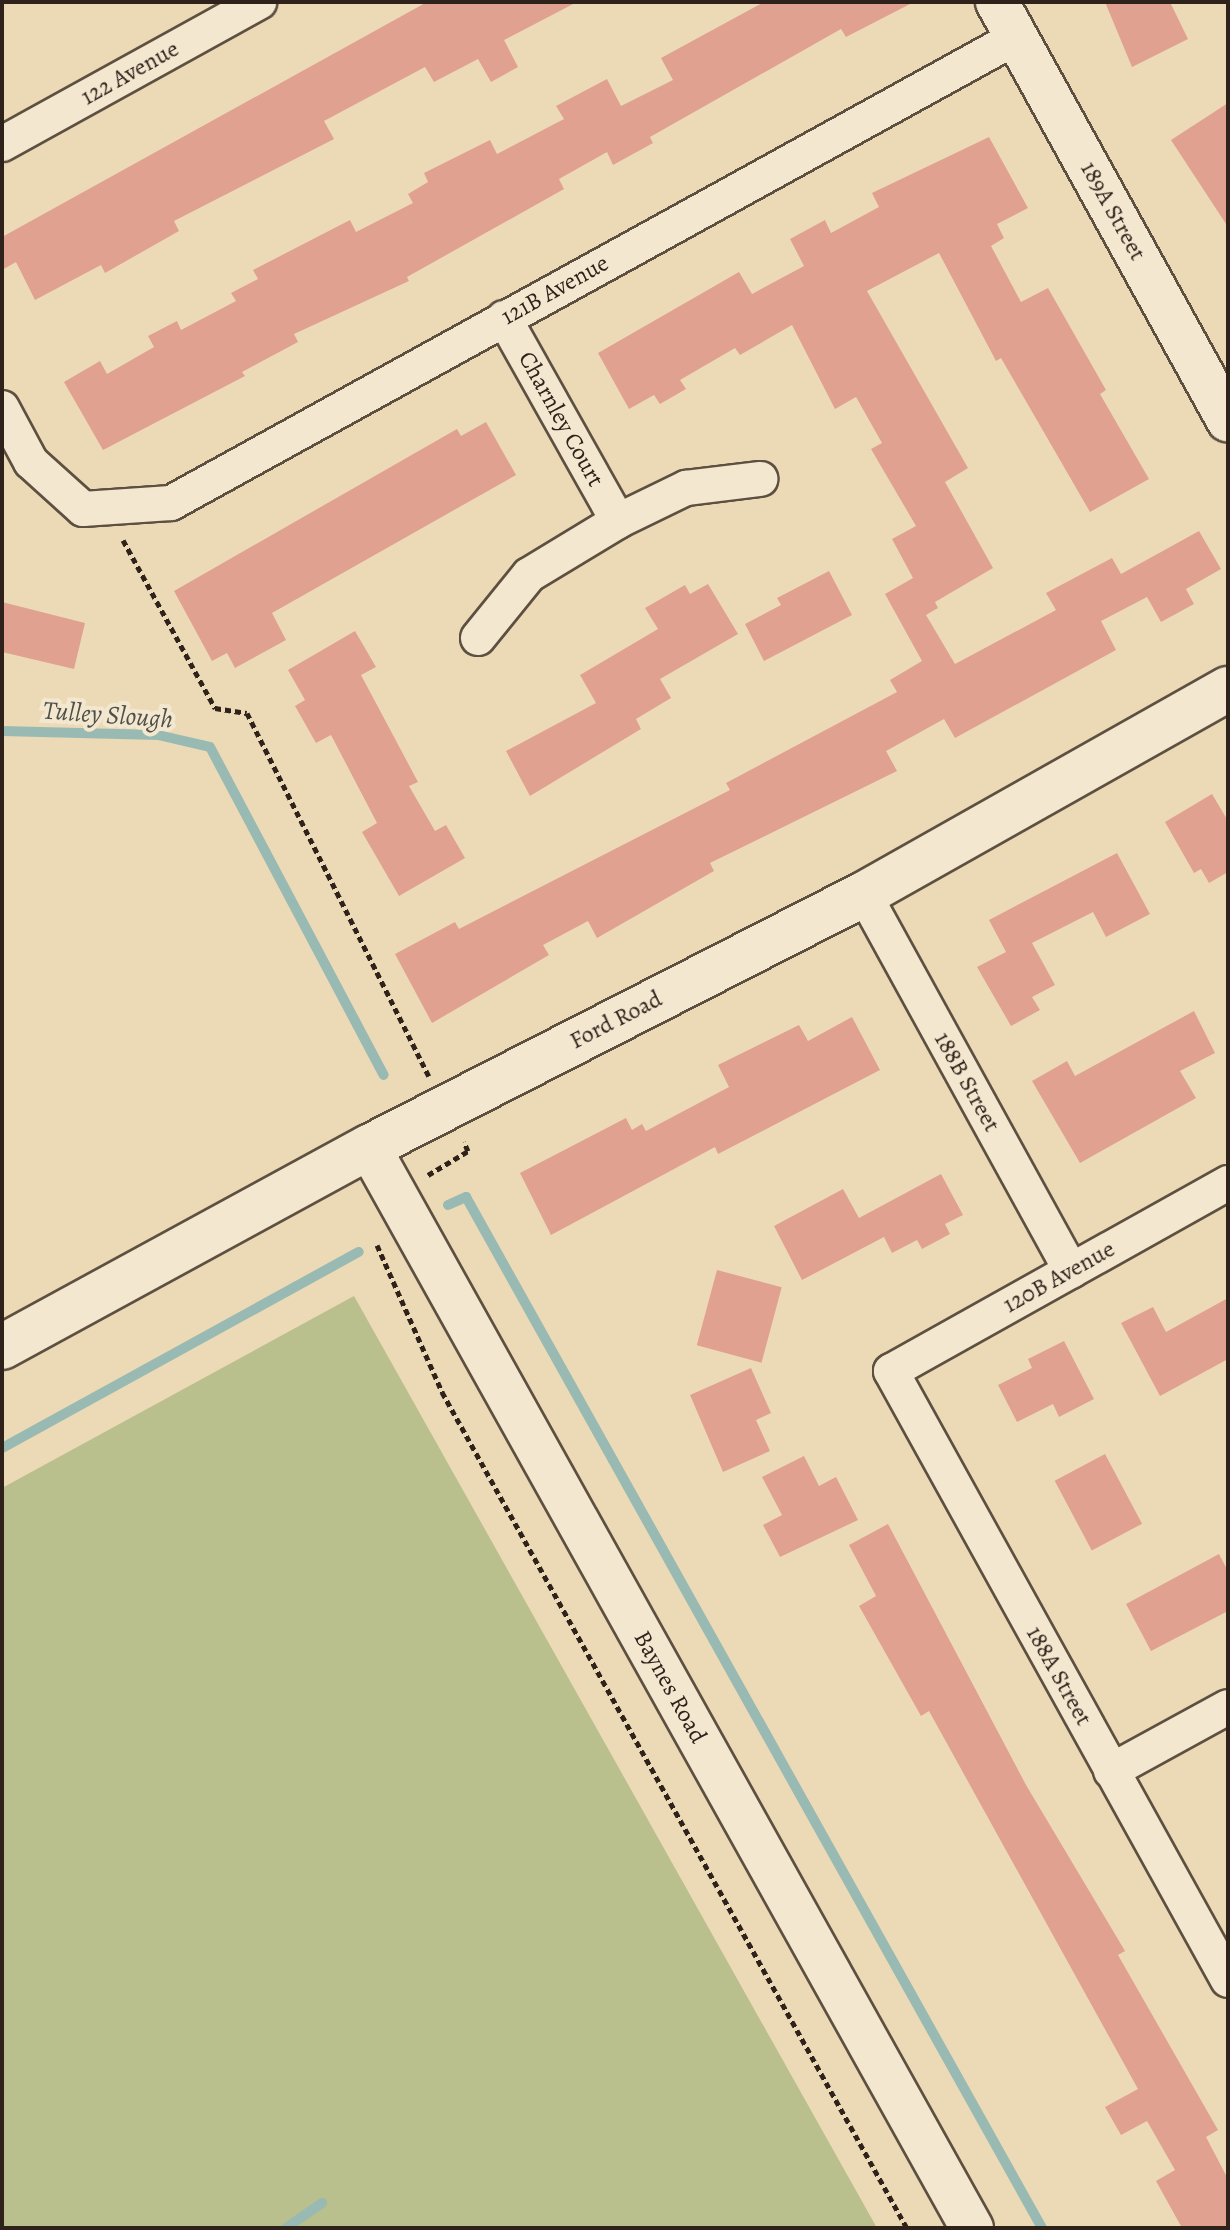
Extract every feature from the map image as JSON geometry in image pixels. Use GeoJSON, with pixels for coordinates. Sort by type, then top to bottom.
{"type":"FeatureCollection","features":[{"type":"Feature","properties":{"kind":"main road","name":"Ford Road"},"geometry":{"type":"LineString","coordinates":[[2,1347],[369,1147],[864,894],[1228,689]]}},
{"type":"Feature","properties":{"kind":"street","name":"122 Avenue"},"geometry":{"type":"LineString","coordinates":[[2,144],[259,2]]}},
{"type":"Feature","properties":{"kind":"street","name":"121B Avenue"},"geometry":{"type":"LineString","coordinates":[[94,508],[171,503],[504,318],[1007,20]]}},
{"type":"Feature","properties":{"kind":"street","name":"189A Street"},"geometry":{"type":"LineString","coordinates":[[1007,20],[1228,421]]}},
{"type":"Feature","properties":{"kind":"street","name":"Charnley Court"},"geometry":{"type":"LineString","coordinates":[[504,318],[618,521]]}},
{"type":"Feature","properties":{"kind":"street"},"geometry":{"type":"LineString","coordinates":[[2,408],[31,462],[94,508]]}},
{"type":"Feature","properties":{"kind":"street"},"geometry":{"type":"LineString","coordinates":[[478,638],[529,575],[618,521],[686,488],[760,479]]}},
{"type":"Feature","properties":{"kind":"street","name":"188B Street"},"geometry":{"type":"LineString","coordinates":[[864,894],[1071,1271]]}},
{"type":"Feature","properties":{"kind":"street","name":"Baynes Road"},"geometry":{"type":"LineString","coordinates":[[369,1147],[972,2228]]}},
{"type":"Feature","properties":{"kind":"street","name":"120B Avenue"},"geometry":{"type":"LineString","coordinates":[[891,1371],[1228,1183]]}},
{"type":"Feature","properties":{"kind":"street","name":"188A Street"},"geometry":{"type":"LineString","coordinates":[[891,1371],[1228,1980]]}},
{"type":"Feature","properties":{"kind":"street"},"geometry":{"type":"LineString","coordinates":[[1111,1771],[1228,1707]]}},
{"type":"Feature","properties":{"kind":"path"},"geometry":{"type":"LineString","coordinates":[[94,508],[215,708],[247,713],[430,1079]]}},
{"type":"Feature","properties":{"kind":"path"},"geometry":{"type":"LineString","coordinates":[[374,1239],[442,1392],[907,2228]]}},
{"type":"Feature","properties":{"kind":"green space"},"geometry":{"type":"Polygon","coordinates":[[[354,1296],[877,2228],[2,2228],[2,1488],[354,1296]]]}},
{"type":"Feature","properties":{"kind":"building"},"geometry":{"type":"Polygon","coordinates":[[[427,2],[577,2],[504,40],[518,67],[491,82],[478,59],[434,82],[425,67],[324,121],[334,139],[174,221],[179,231],[105,273],[101,265],[35,300],[16,262],[2,270],[2,237],[427,2]]]}},
{"type":"Feature","properties":{"kind":"building"},"geometry":{"type":"Polygon","coordinates":[[[764,2],[914,2],[846,37],[841,29],[650,137],[653,143],[613,165],[607,152],[559,179],[564,189],[407,277],[409,281],[294,334],[298,342],[242,372],[245,376],[103,450],[64,382],[100,361],[107,374],[154,347],[148,336],[177,321],[181,330],[236,301],[231,293],[258,279],[253,270],[350,220],[356,232],[413,203],[408,194],[428,182],[424,173],[490,140],[497,154],[564,119],[556,106],[607,79],[621,106],[673,80],[661,58],[764,2]]]}},
{"type":"Feature","properties":{"kind":"building"},"geometry":{"type":"Polygon","coordinates":[[[1105,2],[1170,2],[1188,39],[1132,67],[1105,2]]]}},
{"type":"Feature","properties":{"kind":"building"},"geometry":{"type":"Polygon","coordinates":[[[1228,103],[1228,227],[1171,140],[1228,103]]]}},
{"type":"Feature","properties":{"kind":"building"},"geometry":{"type":"Polygon","coordinates":[[[989,137],[1028,208],[997,224],[1004,238],[991,246],[1021,302],[1048,288],[1106,390],[1100,394],[1149,479],[1090,512],[1001,358],[996,361],[939,253],[867,291],[968,468],[945,482],[993,568],[935,602],[938,608],[926,615],[955,664],[1056,610],[1046,593],[1112,558],[1121,574],[1199,531],[1221,569],[1186,589],[1194,604],[1161,622],[1147,597],[1101,621],[1116,650],[955,738],[944,719],[886,751],[897,771],[710,863],[714,871],[597,938],[588,921],[543,945],[549,955],[432,1023],[395,954],[455,922],[459,929],[730,790],[726,783],[897,692],[890,680],[922,661],[885,594],[913,578],[892,539],[916,526],[871,449],[882,443],[856,397],[835,409],[792,325],[740,355],[735,348],[680,380],[686,389],[660,404],[654,395],[629,409],[598,353],[739,272],[752,294],[804,266],[790,239],[825,220],[831,233],[879,207],[872,193],[989,137]]]}},
{"type":"Feature","properties":{"kind":"building"},"geometry":{"type":"Polygon","coordinates":[[[486,422],[516,475],[272,613],[286,640],[235,668],[227,653],[212,661],[174,591],[457,429],[461,436],[486,422]]]}},
{"type":"Feature","properties":{"kind":"building"},"geometry":{"type":"Polygon","coordinates":[[[829,571],[852,615],[764,661],[745,624],[781,605],[777,598],[829,571]]]}},
{"type":"Feature","properties":{"kind":"building"},"geometry":{"type":"Polygon","coordinates":[[[708,584],[738,634],[660,679],[671,698],[636,719],[641,729],[530,796],[506,751],[596,703],[580,675],[658,629],[645,608],[685,585],[690,594],[708,584]]]}},
{"type":"Feature","properties":{"kind":"building"},"geometry":{"type":"Polygon","coordinates":[[[2,602],[85,623],[74,669],[2,652],[2,602]]]}},
{"type":"Feature","properties":{"kind":"building"},"geometry":{"type":"Polygon","coordinates":[[[355,631],[376,667],[361,675],[418,782],[409,786],[435,831],[446,825],[465,858],[399,896],[362,832],[377,823],[331,735],[316,743],[295,706],[305,700],[288,670],[355,631]]]}},
{"type":"Feature","properties":{"kind":"building"},"geometry":{"type":"Polygon","coordinates":[[[1212,794],[1228,821],[1228,872],[1209,883],[1201,869],[1194,873],[1165,822],[1212,794]]]}},
{"type":"Feature","properties":{"kind":"building"},"geometry":{"type":"Polygon","coordinates":[[[1117,853],[1150,914],[1106,937],[1093,912],[1032,943],[1055,985],[1032,997],[1040,1010],[1011,1026],[977,967],[1006,952],[989,920],[1117,853]]]}},
{"type":"Feature","properties":{"kind":"building"},"geometry":{"type":"Polygon","coordinates":[[[1194,1011],[1215,1053],[1180,1071],[1196,1098],[1080,1163],[1032,1081],[1067,1061],[1075,1076],[1194,1011]]]}},
{"type":"Feature","properties":{"kind":"building"},"geometry":{"type":"Polygon","coordinates":[[[852,1017],[880,1070],[718,1154],[715,1147],[551,1235],[520,1173],[626,1118],[632,1130],[642,1124],[646,1131],[729,1087],[718,1065],[799,1025],[808,1041],[852,1017]]]}},
{"type":"Feature","properties":{"kind":"building"},"geometry":{"type":"Polygon","coordinates":[[[941,1174],[963,1215],[945,1224],[950,1234],[922,1249],[917,1240],[892,1253],[884,1237],[802,1280],[774,1226],[843,1189],[859,1218],[941,1174]]]}},
{"type":"Feature","properties":{"kind":"building"},"geometry":{"type":"Polygon","coordinates":[[[717,1270],[782,1287],[762,1363],[697,1345],[717,1270]]]}},
{"type":"Feature","properties":{"kind":"building"},"geometry":{"type":"Polygon","coordinates":[[[1228,1298],[1228,1359],[1160,1396],[1121,1323],[1153,1307],[1166,1332],[1228,1298]]]}},
{"type":"Feature","properties":{"kind":"building"},"geometry":{"type":"Polygon","coordinates":[[[1064,1341],[1094,1399],[1059,1417],[1053,1404],[1017,1422],[998,1385],[1032,1368],[1028,1359],[1064,1341]]]}},
{"type":"Feature","properties":{"kind":"building"},"geometry":{"type":"Polygon","coordinates":[[[751,1368],[771,1413],[756,1420],[770,1451],[723,1472],[690,1395],[751,1368]]]}},
{"type":"Feature","properties":{"kind":"building"},"geometry":{"type":"Polygon","coordinates":[[[1105,1454],[1142,1524],[1092,1551],[1055,1481],[1105,1454]]]}},
{"type":"Feature","properties":{"kind":"building"},"geometry":{"type":"Polygon","coordinates":[[[804,1456],[819,1486],[836,1477],[858,1520],[780,1557],[763,1525],[782,1515],[762,1477],[804,1456]]]}},
{"type":"Feature","properties":{"kind":"building"},"geometry":{"type":"Polygon","coordinates":[[[888,1524],[1026,1785],[1125,1951],[1118,1955],[1218,2130],[1206,2137],[1228,2179],[1228,2228],[1182,2228],[1156,2181],[1175,2170],[1147,2121],[1121,2135],[1105,2107],[1138,2089],[929,1711],[921,1716],[859,1606],[876,1596],[849,1545],[888,1524]]]}},
{"type":"Feature","properties":{"kind":"building"},"geometry":{"type":"Polygon","coordinates":[[[1219,1554],[1228,1571],[1228,1611],[1151,1651],[1126,1604],[1219,1554]]]}},
{"type":"Feature","properties":{"kind":"waterway","name":"Tulley Slough"},"geometry":{"type":"LineString","coordinates":[[2,731],[158,735],[210,747],[384,1075]]}},
{"type":"Feature","properties":{"kind":"waterway"},"geometry":{"type":"LineString","coordinates":[[448,1205],[466,1197],[1042,2228]]}},
{"type":"Feature","properties":{"kind":"waterway"},"geometry":{"type":"LineString","coordinates":[[2,1448],[359,1252]]}},
{"type":"Feature","properties":{"kind":"waterway"},"geometry":{"type":"LineString","coordinates":[[286,2228],[322,2203]]}}]}
